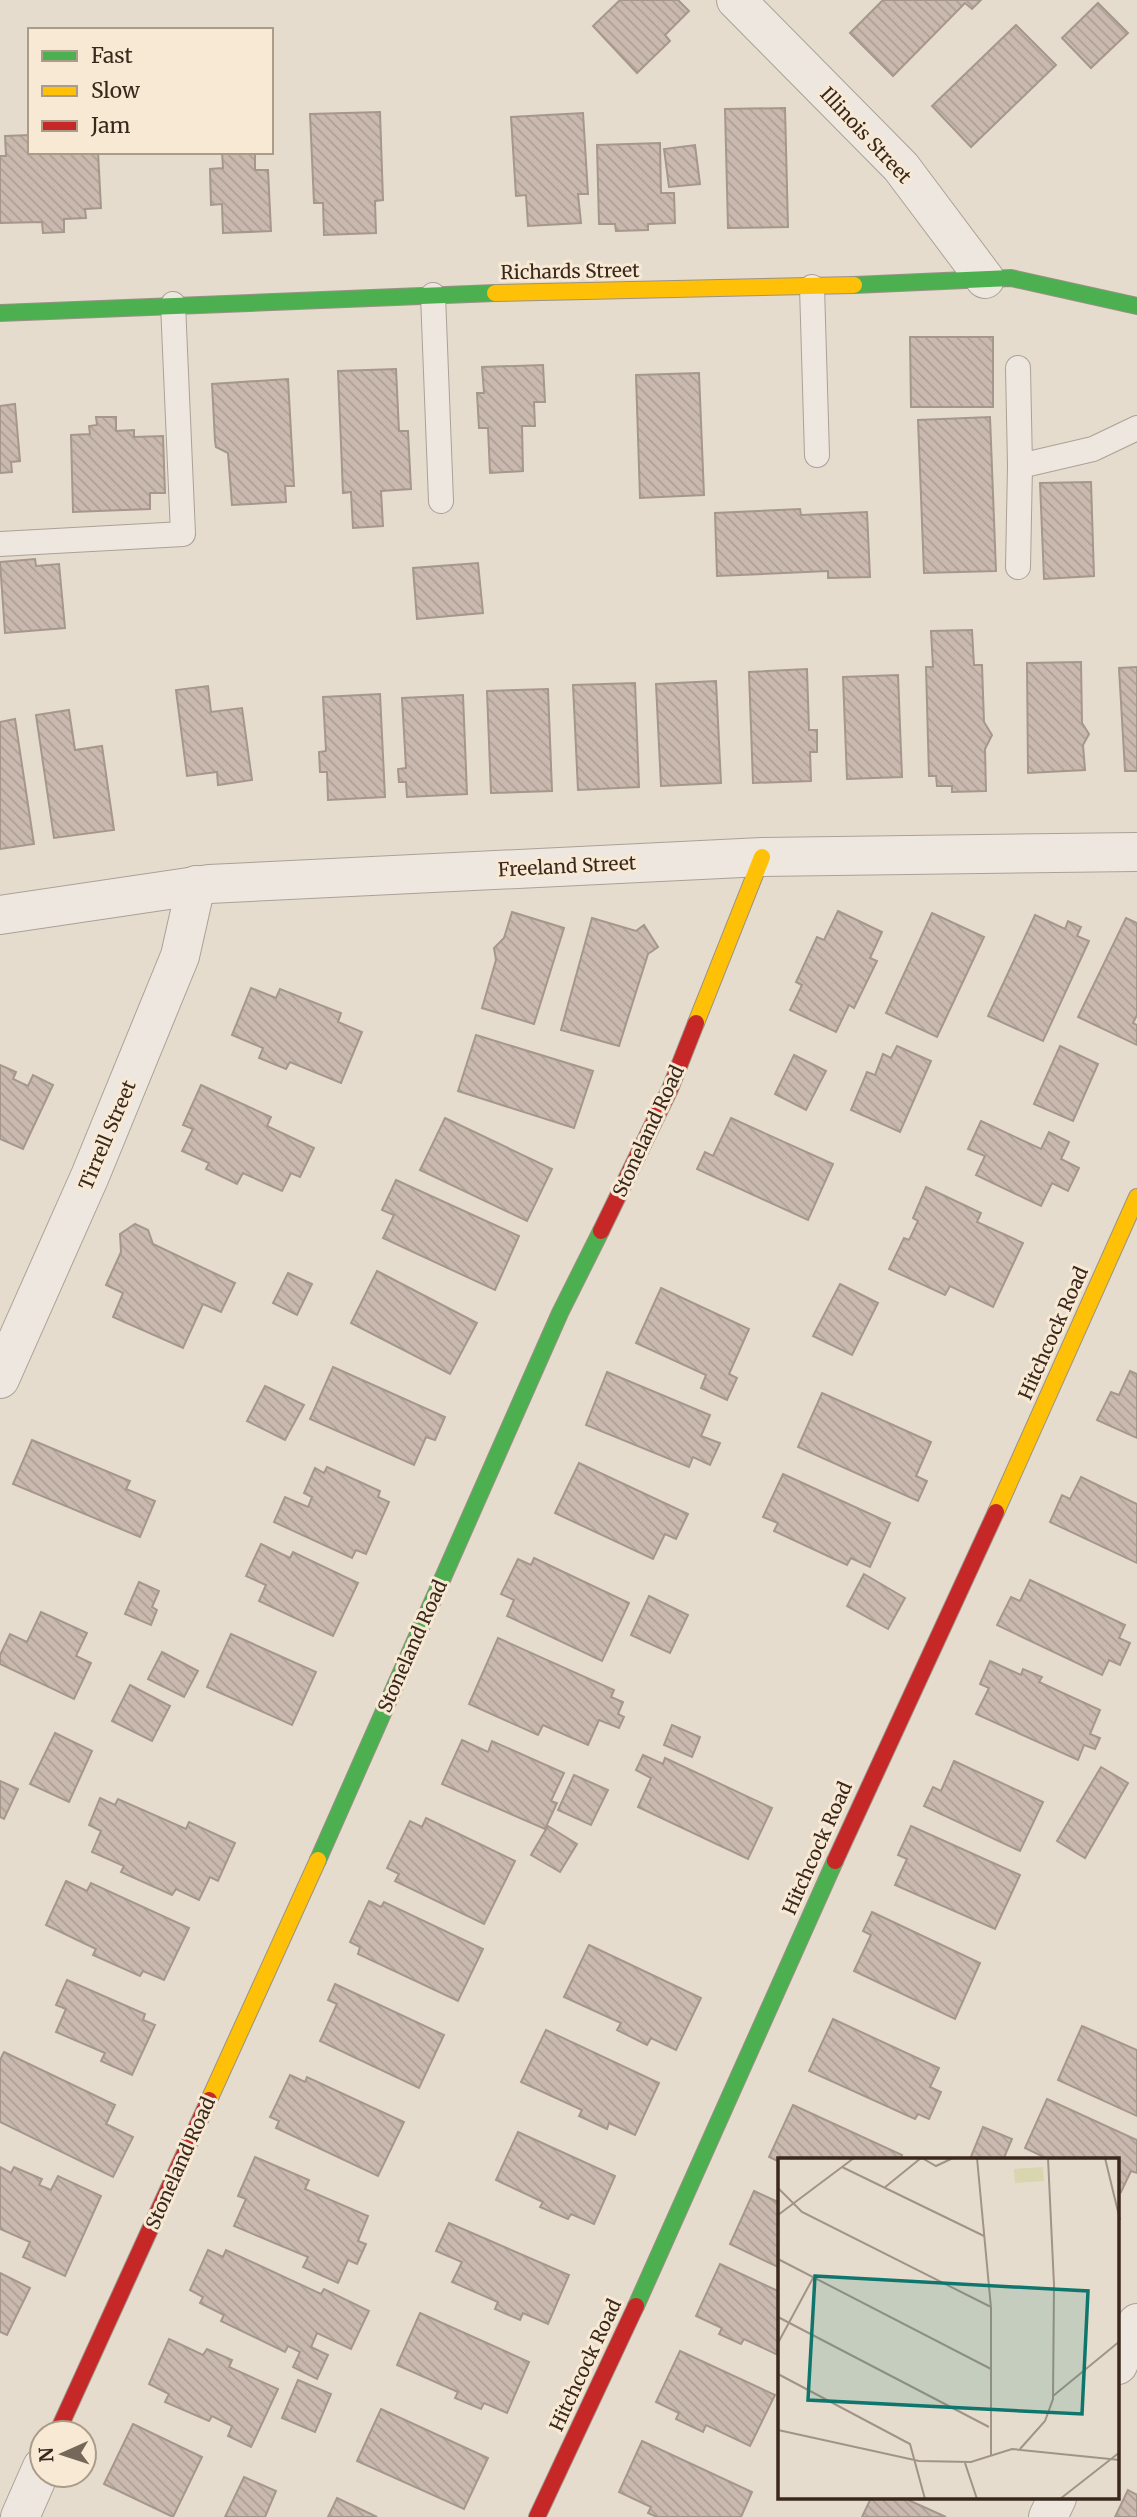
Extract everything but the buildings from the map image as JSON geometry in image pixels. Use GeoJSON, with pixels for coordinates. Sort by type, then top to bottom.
{"type":"FeatureCollection","features":[{"type":"Feature","properties":{"kind":"street","name":"Illinois Street"},"geometry":{"type":"LineString","coordinates":[[736,0],[901,167],[985,279]]}},
{"type":"Feature","properties":{"kind":"street","name":"Richards Street"},"geometry":{"type":"LineString","coordinates":[[0,313],[173,304],[812,287],[1011,278],[1137,306]]}},
{"type":"Feature","properties":{"kind":"street","name":"Freeland Street"},"geometry":{"type":"LineString","coordinates":[[0,915],[196,885],[762,857],[1137,852]]}},
{"type":"Feature","properties":{"kind":"street","name":"Stoneland Road"},"geometry":{"type":"LineString","coordinates":[[64,2419],[334,1825],[560,1313],[670,1089],[762,857]]}},
{"type":"Feature","properties":{"kind":"street","name":"Tirrell Street"},"geometry":{"type":"LineString","coordinates":[[0,1379],[90,1176],[180,957],[196,885]]}},
{"type":"Feature","properties":{"kind":"street","name":"Hitchcock Road"},"geometry":{"type":"LineString","coordinates":[[537,2517],[596,2395],[895,1726],[967,1578],[1137,1197]]}},
{"type":"Feature","properties":{"kind":"street"},"geometry":{"type":"LineString","coordinates":[[1120,2361],[1137,2323]]}},
{"type":"Feature","properties":{"kind":"street"},"geometry":{"type":"LineString","coordinates":[[19,2517],[32,2489]]}},
{"type":"Feature","properties":{"kind":"street"},"geometry":{"type":"LineString","coordinates":[[1048,2517],[1056,2500]]}},
{"type":"Feature","properties":{"kind":"lane"},"geometry":{"type":"LineString","coordinates":[[812,287],[817,455]]}},
{"type":"Feature","properties":{"kind":"lane"},"geometry":{"type":"LineString","coordinates":[[433,295],[441,501]]}},
{"type":"Feature","properties":{"kind":"lane"},"geometry":{"type":"LineString","coordinates":[[0,544],[183,534],[173,304]]}},
{"type":"Feature","properties":{"kind":"lane"},"geometry":{"type":"LineString","coordinates":[[1018,368],[1018,567]]}},
{"type":"Feature","properties":{"kind":"lane"},"geometry":{"type":"LineString","coordinates":[[1020,466],[1093,449],[1137,428]]}},
{"type":"Feature","properties":{"kind":"traffic: fast"},"geometry":{"type":"LineString","coordinates":[[854,285],[1011,278],[1137,306]]}},
{"type":"Feature","properties":{"kind":"traffic: fast"},"geometry":{"type":"LineString","coordinates":[[0,313],[495,293]]}},
{"type":"Feature","properties":{"kind":"traffic: fast"},"geometry":{"type":"LineString","coordinates":[[318,1860],[560,1313],[601,1231]]}},
{"type":"Feature","properties":{"kind":"traffic: fast"},"geometry":{"type":"LineString","coordinates":[[636,2306],[835,1861]]}},
{"type":"Feature","properties":{"kind":"traffic: slow"},"geometry":{"type":"LineString","coordinates":[[495,293],[854,285]]}},
{"type":"Feature","properties":{"kind":"traffic: slow"},"geometry":{"type":"LineString","coordinates":[[696,1023],[762,857]]}},
{"type":"Feature","properties":{"kind":"traffic: slow"},"geometry":{"type":"LineString","coordinates":[[996,1512],[1137,1197]]}},
{"type":"Feature","properties":{"kind":"traffic: slow"},"geometry":{"type":"LineString","coordinates":[[209,2100],[318,1860]]}},
{"type":"Feature","properties":{"kind":"traffic: jam"},"geometry":{"type":"LineString","coordinates":[[601,1231],[670,1089],[696,1023]]}},
{"type":"Feature","properties":{"kind":"traffic: jam"},"geometry":{"type":"LineString","coordinates":[[835,1861],[996,1512]]}},
{"type":"Feature","properties":{"kind":"traffic: jam"},"geometry":{"type":"LineString","coordinates":[[63,2419],[209,2100]]}},
{"type":"Feature","properties":{"kind":"traffic: jam"},"geometry":{"type":"LineString","coordinates":[[537,2517],[636,2306]]}}]}
